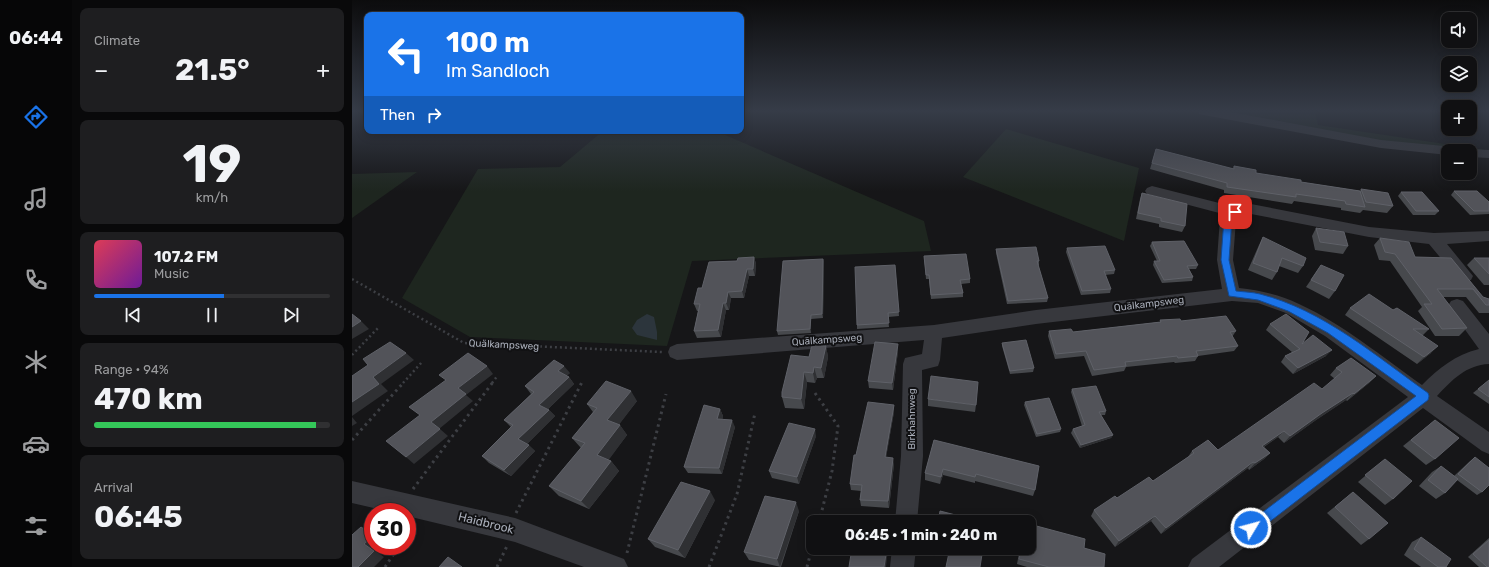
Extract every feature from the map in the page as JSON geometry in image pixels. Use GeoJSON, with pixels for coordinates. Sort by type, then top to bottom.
{"type":"FeatureCollection","features":[{"type":"Feature","properties":{"kind":"street"},"geometry":{"type":"LineString","coordinates":[[1346,137],[1381,144],[1441,150]]}},
{"type":"Feature","properties":{"kind":"street"},"geometry":{"type":"LineString","coordinates":[[1477,153],[1489,154]]}},
{"type":"Feature","properties":{"kind":"street"},"geometry":{"type":"LineString","coordinates":[[1152,192],[1235,212],[1251,210],[1369,232],[1434,239],[1489,236]]}},
{"type":"Feature","properties":{"kind":"street"},"geometry":{"type":"LineString","coordinates":[[1232,294],[1225,260],[1228,218],[1235,212]]}},
{"type":"Feature","properties":{"kind":"street"},"geometry":{"type":"LineString","coordinates":[[1434,239],[1473,286]]}},
{"type":"Feature","properties":{"kind":"street","name":"Quälkampsweg"},"geometry":{"type":"LineString","coordinates":[[677,352],[934,332],[1036,317],[1232,294],[1259,297],[1292,308],[1331,331],[1424,396],[1489,444]]}},
{"type":"Feature","properties":{"kind":"street"},"geometry":{"type":"LineString","coordinates":[[1457,306],[1489,348]]}},
{"type":"Feature","properties":{"kind":"street","name":"Birkhahnweg"},"geometry":{"type":"LineString","coordinates":[[907,515],[912,456],[912,364],[931,360],[934,332]]}},
{"type":"Feature","properties":{"kind":"street"},"geometry":{"type":"LineString","coordinates":[[1200,567],[1424,396],[1455,366],[1480,355],[1489,356]]}},
{"type":"Feature","properties":{"kind":"street","name":"Haidbrook"},"geometry":{"type":"LineString","coordinates":[[352,492],[402,503]]}},
{"type":"Feature","properties":{"kind":"street","name":"Haidbrook"},"geometry":{"type":"LineString","coordinates":[[416,506],[515,530],[621,563]]}},
{"type":"Feature","properties":{"kind":"street"},"geometry":{"type":"LineString","coordinates":[[902,567],[903,555]]}},
{"type":"Feature","properties":{"kind":"path","name":"Quälkampsweg"},"geometry":{"type":"LineString","coordinates":[[352,279],[464,343],[677,352]]}},
{"type":"Feature","properties":{"kind":"path"},"geometry":{"type":"LineString","coordinates":[[352,354],[378,328]]}},
{"type":"Feature","properties":{"kind":"path"},"geometry":{"type":"LineString","coordinates":[[352,440],[422,362]]}},
{"type":"Feature","properties":{"kind":"path"},"geometry":{"type":"LineString","coordinates":[[402,503],[498,375]]}},
{"type":"Feature","properties":{"kind":"path"},"geometry":{"type":"LineString","coordinates":[[515,530],[517,509],[582,382]]}},
{"type":"Feature","properties":{"kind":"path"},"geometry":{"type":"LineString","coordinates":[[815,393],[838,426],[832,471],[821,515]]}},
{"type":"Feature","properties":{"kind":"path"},"geometry":{"type":"LineString","coordinates":[[621,563],[666,394]]}},
{"type":"Feature","properties":{"kind":"path"},"geometry":{"type":"LineString","coordinates":[[708,567],[737,494],[755,413]]}},
{"type":"Feature","properties":{"kind":"path"},"geometry":{"type":"LineString","coordinates":[[385,567],[393,555]]}},
{"type":"Feature","properties":{"kind":"path"},"geometry":{"type":"LineString","coordinates":[[807,567],[810,555]]}},
{"type":"Feature","properties":{"kind":"shaded area"},"geometry":{"type":"Polygon","coordinates":[[[595,137],[731,137],[924,221],[931,251],[692,261],[667,346],[470,337],[402,298],[478,169],[560,167],[595,137]]]}},
{"type":"Feature","properties":{"kind":"shaded area"},"geometry":{"type":"Polygon","coordinates":[[[998,137],[1035,137],[1139,168],[1124,241],[963,177],[998,137]]]}},
{"type":"Feature","properties":{"kind":"shaded area"},"geometry":{"type":"Polygon","coordinates":[[[1358,137],[1401,137],[1445,144],[1441,144],[1441,147],[1383,142],[1358,137]]]}},
{"type":"Feature","properties":{"kind":"shaded area"},"geometry":{"type":"Polygon","coordinates":[[[1477,149],[1485,150],[1477,151],[1477,149]]]}},
{"type":"Feature","properties":{"kind":"shaded area"},"geometry":{"type":"Polygon","coordinates":[[[417,172],[352,218],[352,174],[417,172]]]}},
{"type":"Feature","properties":{"kind":"shaded area"},"geometry":{"type":"Polygon","coordinates":[[[647,314],[654,317],[657,340],[637,335],[632,328],[637,320],[647,314]]]}},
{"type":"Feature","properties":{"kind":"building"},"geometry":{"type":"Polygon","coordinates":[[[1156,149],[1234,169],[1234,166],[1256,170],[1256,173],[1301,180],[1301,182],[1360,191],[1365,207],[1346,204],[1345,201],[1296,194],[1296,197],[1227,187],[1227,183],[1152,163],[1156,149]]]}},
{"type":"Feature","properties":{"kind":"building"},"geometry":{"type":"Polygon","coordinates":[[[1361,189],[1388,193],[1393,206],[1366,202],[1361,189]]]}},
{"type":"Feature","properties":{"kind":"building"},"geometry":{"type":"Polygon","coordinates":[[[1454,191],[1477,191],[1489,202],[1489,211],[1474,211],[1454,191]]]}},
{"type":"Feature","properties":{"kind":"building"},"geometry":{"type":"Polygon","coordinates":[[[1401,192],[1422,192],[1439,211],[1416,211],[1401,192]]]}},
{"type":"Feature","properties":{"kind":"building"},"geometry":{"type":"Polygon","coordinates":[[[1142,193],[1187,204],[1185,226],[1161,221],[1161,218],[1138,213],[1142,193]]]}},
{"type":"Feature","properties":{"kind":"building"},"geometry":{"type":"Polygon","coordinates":[[[1316,228],[1344,232],[1348,246],[1320,242],[1316,228]]]}},
{"type":"Feature","properties":{"kind":"building"},"geometry":{"type":"Polygon","coordinates":[[[1263,237],[1306,258],[1303,266],[1282,258],[1277,272],[1253,263],[1263,237]]]}},
{"type":"Feature","properties":{"kind":"building"},"geometry":{"type":"Polygon","coordinates":[[[1380,238],[1409,242],[1415,257],[1451,258],[1483,297],[1489,299],[1489,305],[1486,305],[1473,289],[1437,289],[1467,328],[1442,329],[1424,304],[1432,304],[1395,254],[1385,252],[1380,238]]]}},
{"type":"Feature","properties":{"kind":"building"},"geometry":{"type":"Polygon","coordinates":[[[1184,241],[1198,265],[1187,266],[1193,277],[1164,280],[1154,261],[1160,261],[1152,242],[1184,241]]]}},
{"type":"Feature","properties":{"kind":"building"},"geometry":{"type":"Polygon","coordinates":[[[1105,246],[1115,270],[1104,271],[1111,289],[1082,291],[1067,248],[1105,246]]]}},
{"type":"Feature","properties":{"kind":"building"},"geometry":{"type":"Polygon","coordinates":[[[1036,247],[1039,261],[1037,261],[1048,298],[1008,301],[996,249],[1036,247]]]}},
{"type":"Feature","properties":{"kind":"building"},"geometry":{"type":"Polygon","coordinates":[[[966,254],[970,279],[960,280],[963,293],[931,295],[929,275],[926,275],[924,256],[966,254]]]}},
{"type":"Feature","properties":{"kind":"building"},"geometry":{"type":"Polygon","coordinates":[[[754,257],[753,269],[747,269],[742,291],[728,292],[726,303],[723,303],[718,330],[694,331],[700,304],[694,304],[698,288],[702,288],[709,262],[737,261],[738,258],[754,257]]]}},
{"type":"Feature","properties":{"kind":"building"},"geometry":{"type":"Polygon","coordinates":[[[1474,258],[1489,258],[1489,274],[1474,258]]]}},
{"type":"Feature","properties":{"kind":"building"},"geometry":{"type":"Polygon","coordinates":[[[823,259],[822,314],[811,315],[810,329],[777,331],[783,261],[823,259]]]}},
{"type":"Feature","properties":{"kind":"building"},"geometry":{"type":"Polygon","coordinates":[[[895,265],[899,312],[888,313],[889,323],[857,325],[855,267],[895,265]]]}},
{"type":"Feature","properties":{"kind":"building"},"geometry":{"type":"Polygon","coordinates":[[[1321,265],[1344,275],[1335,291],[1311,280],[1321,265]]]}},
{"type":"Feature","properties":{"kind":"building"},"geometry":{"type":"Polygon","coordinates":[[[1369,294],[1393,310],[1397,308],[1429,329],[1413,329],[1438,346],[1424,357],[1350,308],[1369,294]]]}},
{"type":"Feature","properties":{"kind":"building"},"geometry":{"type":"Polygon","coordinates":[[[352,314],[361,321],[352,327],[352,314]]]}},
{"type":"Feature","properties":{"kind":"building"},"geometry":{"type":"Polygon","coordinates":[[[1286,314],[1309,332],[1302,344],[1313,335],[1332,350],[1298,368],[1285,356],[1300,349],[1270,324],[1286,314]]]}},
{"type":"Feature","properties":{"kind":"building"},"geometry":{"type":"Polygon","coordinates":[[[1226,316],[1236,331],[1230,332],[1238,346],[1196,351],[1198,356],[1178,358],[1177,356],[1125,362],[1126,366],[1094,370],[1086,351],[1056,354],[1049,331],[1071,329],[1073,332],[1161,322],[1160,320],[1180,319],[1181,321],[1226,316]]]}},
{"type":"Feature","properties":{"kind":"building"},"geometry":{"type":"Polygon","coordinates":[[[1026,340],[1034,368],[1010,371],[1002,343],[1026,340]]]}},
{"type":"Feature","properties":{"kind":"building"},"geometry":{"type":"Polygon","coordinates":[[[390,342],[406,353],[373,377],[379,384],[352,402],[352,376],[368,365],[363,359],[390,342]]]}},
{"type":"Feature","properties":{"kind":"building"},"geometry":{"type":"Polygon","coordinates":[[[875,342],[898,344],[892,383],[868,381],[875,342]]]}},
{"type":"Feature","properties":{"kind":"building"},"geometry":{"type":"Polygon","coordinates":[[[812,345],[826,346],[821,368],[814,367],[813,373],[804,372],[801,399],[782,397],[791,355],[809,357],[812,345]]]}},
{"type":"Feature","properties":{"kind":"building"},"geometry":{"type":"Polygon","coordinates":[[[468,353],[487,366],[458,388],[466,394],[431,422],[440,429],[406,457],[386,441],[420,415],[409,407],[446,380],[439,375],[468,353]]]}},
{"type":"Feature","properties":{"kind":"building"},"geometry":{"type":"Polygon","coordinates":[[[1351,358],[1376,376],[1354,394],[1353,393],[1322,413],[1290,436],[1284,431],[1262,446],[1270,453],[1255,463],[1253,462],[1166,528],[1155,516],[1119,541],[1094,510],[1115,496],[1117,498],[1149,477],[1153,481],[1194,453],[1192,451],[1208,440],[1218,450],[1314,383],[1322,389],[1342,372],[1336,368],[1351,358]]]}},
{"type":"Feature","properties":{"kind":"building"},"geometry":{"type":"Polygon","coordinates":[[[554,360],[564,366],[558,371],[569,377],[539,405],[549,410],[518,439],[529,445],[504,470],[482,456],[513,425],[504,420],[534,392],[525,386],[554,360]]]}},
{"type":"Feature","properties":{"kind":"building"},"geometry":{"type":"Polygon","coordinates":[[[931,376],[978,382],[976,405],[928,399],[931,376]]]}},
{"type":"Feature","properties":{"kind":"building"},"geometry":{"type":"Polygon","coordinates":[[[1489,380],[1489,397],[1478,389],[1489,380]]]}},
{"type":"Feature","properties":{"kind":"building"},"geometry":{"type":"Polygon","coordinates":[[[606,381],[631,391],[607,420],[620,425],[597,455],[611,461],[581,501],[549,486],[585,443],[572,438],[597,408],[587,404],[606,381]]]}},
{"type":"Feature","properties":{"kind":"building"},"geometry":{"type":"Polygon","coordinates":[[[1096,386],[1106,411],[1099,412],[1113,435],[1081,445],[1073,429],[1085,425],[1072,389],[1096,386]]]}},
{"type":"Feature","properties":{"kind":"building"},"geometry":{"type":"Polygon","coordinates":[[[1049,398],[1061,429],[1037,434],[1025,402],[1049,398]]]}},
{"type":"Feature","properties":{"kind":"building"},"geometry":{"type":"Polygon","coordinates":[[[868,402],[894,405],[885,457],[893,458],[888,501],[860,500],[862,485],[850,484],[854,455],[856,455],[868,402]]]}},
{"type":"Feature","properties":{"kind":"building"},"geometry":{"type":"Polygon","coordinates":[[[704,405],[720,409],[717,419],[732,420],[719,468],[684,467],[704,405]]]}},
{"type":"Feature","properties":{"kind":"building"},"geometry":{"type":"Polygon","coordinates":[[[1435,420],[1459,438],[1435,459],[1411,440],[1435,420]]]}},
{"type":"Feature","properties":{"kind":"building"},"geometry":{"type":"Polygon","coordinates":[[[789,423],[815,429],[797,477],[769,471],[789,423]]]}},
{"type":"Feature","properties":{"kind":"building"},"geometry":{"type":"Polygon","coordinates":[[[934,440],[1039,466],[1035,490],[976,474],[975,477],[943,469],[941,477],[925,473],[934,440]]]}},
{"type":"Feature","properties":{"kind":"building"},"geometry":{"type":"Polygon","coordinates":[[[1475,457],[1489,468],[1489,485],[1482,492],[1458,474],[1475,457]]]}},
{"type":"Feature","properties":{"kind":"building"},"geometry":{"type":"Polygon","coordinates":[[[1385,459],[1412,481],[1393,499],[1365,475],[1385,459]]]}},
{"type":"Feature","properties":{"kind":"building"},"geometry":{"type":"Polygon","coordinates":[[[1441,466],[1458,479],[1445,493],[1428,480],[1441,466]]]}},
{"type":"Feature","properties":{"kind":"building"},"geometry":{"type":"Polygon","coordinates":[[[681,482],[710,491],[678,550],[648,539],[681,482]]]}},
{"type":"Feature","properties":{"kind":"building"},"geometry":{"type":"Polygon","coordinates":[[[1353,492],[1388,523],[1369,539],[1335,507],[1353,492]]]}},
{"type":"Feature","properties":{"kind":"building"},"geometry":{"type":"Polygon","coordinates":[[[765,496],[796,502],[777,559],[744,552],[765,496]]]}},
{"type":"Feature","properties":{"kind":"building"},"geometry":{"type":"Polygon","coordinates":[[[940,511],[956,515],[939,515],[940,511]]]}},
{"type":"Feature","properties":{"kind":"building"},"geometry":{"type":"Polygon","coordinates":[[[1036,526],[1085,539],[1084,548],[1105,554],[1104,567],[1049,567],[1019,559],[1020,555],[1036,555],[1036,526]]]}},
{"type":"Feature","properties":{"kind":"building"},"geometry":{"type":"Polygon","coordinates":[[[361,527],[364,529],[364,555],[370,555],[358,567],[352,567],[352,535],[361,527]]]}},
{"type":"Feature","properties":{"kind":"building"},"geometry":{"type":"Polygon","coordinates":[[[1421,537],[1451,559],[1446,567],[1438,567],[1414,549],[1421,537]]]}},
{"type":"Feature","properties":{"kind":"building"},"geometry":{"type":"Polygon","coordinates":[[[1489,540],[1489,567],[1487,567],[1473,554],[1489,540]]]}},
{"type":"Feature","properties":{"kind":"building"},"geometry":{"type":"Polygon","coordinates":[[[851,555],[886,555],[884,567],[849,567],[851,555]]]}},
{"type":"Feature","properties":{"kind":"building"},"geometry":{"type":"Polygon","coordinates":[[[949,555],[982,555],[980,567],[946,567],[949,555]]]}},
{"type":"Feature","properties":{"kind":"building"},"geometry":{"type":"Polygon","coordinates":[[[448,557],[462,567],[439,567],[448,557]]]}},
{"type":"Feature","properties":{"kind":"route"},"geometry":{"type":"LineString","coordinates":[[1235,212],[1228,218],[1225,260],[1232,294],[1259,297],[1292,308],[1331,331],[1424,396],[1251,528]]}}]}
